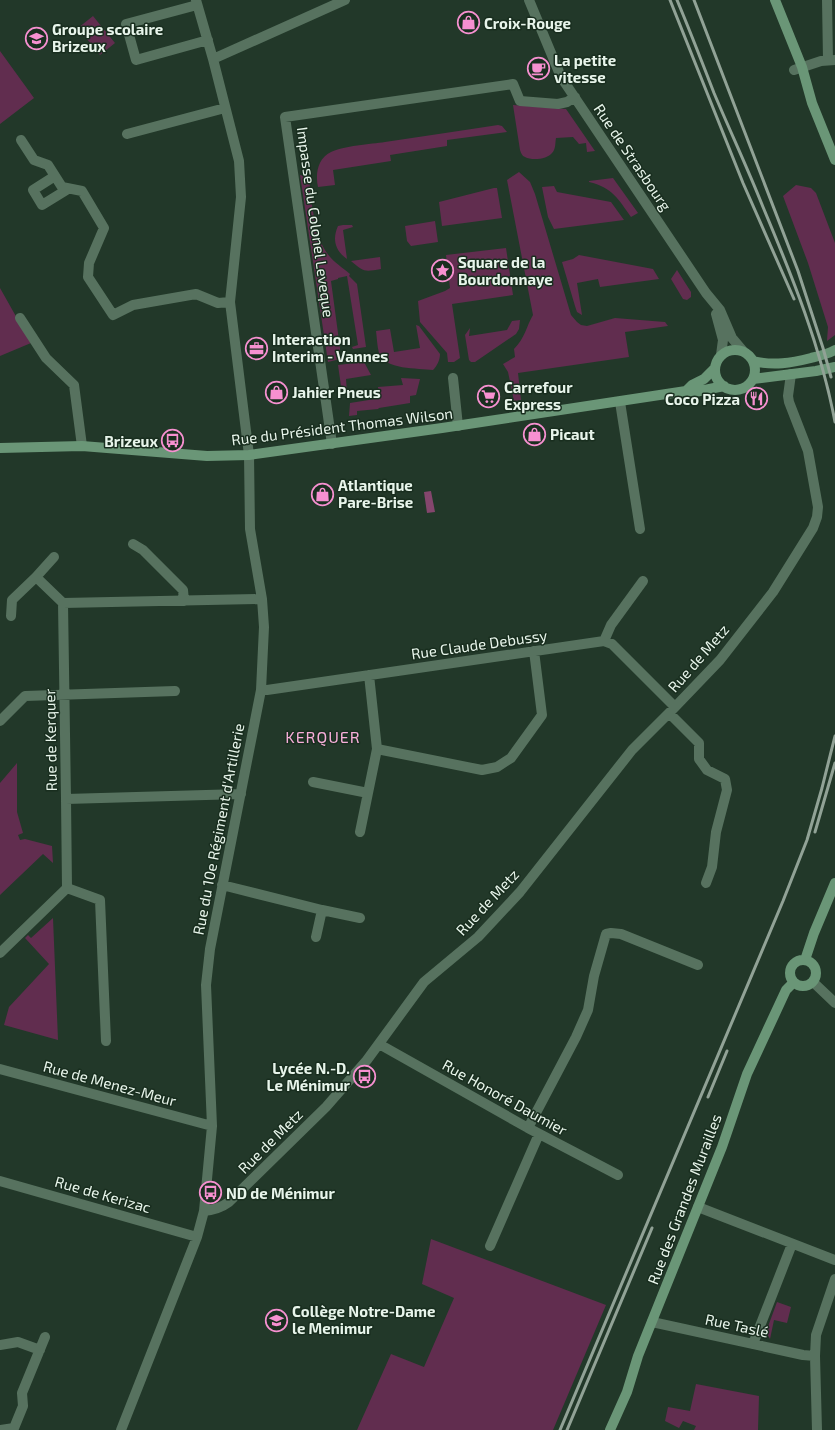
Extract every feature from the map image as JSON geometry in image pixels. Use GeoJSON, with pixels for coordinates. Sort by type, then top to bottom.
{"type":"FeatureCollection","features":[{"type":"Feature","properties":{"kind":"street"},"geometry":{"type":"LineString","coordinates":[[213,59],[345,0]]}},
{"type":"Feature","properties":{"kind":"street","name":"Rue de Strasbourg"},"geometry":{"type":"LineString","coordinates":[[529,0],[561,77],[712,302],[720,310],[732,338],[743,351]]}},
{"type":"Feature","properties":{"kind":"street"},"geometry":{"type":"LineString","coordinates":[[776,0],[798,69],[835,160]]}},
{"type":"Feature","properties":{"kind":"street"},"geometry":{"type":"LineString","coordinates":[[798,69],[831,60],[827,0]]}},
{"type":"Feature","properties":{"kind":"street"},"geometry":{"type":"LineString","coordinates":[[197,2],[126,24],[136,60],[208,40]]}},
{"type":"Feature","properties":{"kind":"street","name":"Rue du 10e Régiment d'Artillerie"},"geometry":{"type":"LineString","coordinates":[[197,2],[239,161],[241,197],[230,302],[249,455],[250,529],[262,599],[264,627],[261,690],[210,949],[206,985],[212,1126],[204,1210]]}},
{"type":"Feature","properties":{"kind":"street","name":"Impasse du Colonel Leveque"},"geometry":{"type":"LineString","coordinates":[[332,444],[285,117],[512,84],[520,101],[558,104],[567,102],[575,97]]}},
{"type":"Feature","properties":{"kind":"street"},"geometry":{"type":"LineString","coordinates":[[127,134],[225,108]]}},
{"type":"Feature","properties":{"kind":"street"},"geometry":{"type":"LineString","coordinates":[[21,140],[34,160],[48,165],[62,187],[82,191],[104,228],[89,263],[88,277],[113,315],[133,305],[196,294],[218,303],[230,302]]}},
{"type":"Feature","properties":{"kind":"street"},"geometry":{"type":"LineString","coordinates":[[55,176],[33,190],[42,205],[68,189]]}},
{"type":"Feature","properties":{"kind":"street","name":"Rue de Strasbourg"},"geometry":{"type":"LineString","coordinates":[[712,302],[722,340],[721,356]]}},
{"type":"Feature","properties":{"kind":"street"},"geometry":{"type":"LineString","coordinates":[[20,318],[46,358],[74,385],[82,446]]}},
{"type":"Feature","properties":{"kind":"street"},"geometry":{"type":"LineString","coordinates":[[731,350],[743,351],[749,355],[755,367],[752,379],[740,389],[724,386],[717,377],[715,368],[721,356],[731,350]]}},
{"type":"Feature","properties":{"kind":"street"},"geometry":{"type":"LineString","coordinates":[[753,361],[772,364],[788,363],[815,357],[835,350]]}},
{"type":"Feature","properties":{"kind":"street"},"geometry":{"type":"LineString","coordinates":[[752,379],[835,367]]}},
{"type":"Feature","properties":{"kind":"street","name":"Rue du Président Thomas Wilson"},"geometry":{"type":"LineString","coordinates":[[686,392],[692,385],[704,379],[715,368]]}},
{"type":"Feature","properties":{"kind":"street","name":"Rue de Metz"},"geometry":{"type":"LineString","coordinates":[[204,1210],[213,1210],[222,1207],[251,1182],[326,1107],[367,1060],[424,982],[478,937],[520,892],[632,750],[720,660],[772,592],[813,528],[817,517],[818,503],[808,451],[789,402],[791,374]]}},
{"type":"Feature","properties":{"kind":"street"},"geometry":{"type":"LineString","coordinates":[[453,378],[458,426]]}},
{"type":"Feature","properties":{"kind":"street","name":"Rue du Président Thomas Wilson"},"geometry":{"type":"LineString","coordinates":[[0,448],[82,446],[207,456],[249,455],[686,392],[695,392],[724,386]]}},
{"type":"Feature","properties":{"kind":"street"},"geometry":{"type":"LineString","coordinates":[[620,402],[640,529]]}},
{"type":"Feature","properties":{"kind":"street"},"geometry":{"type":"LineString","coordinates":[[133,544],[143,550],[183,590],[184,601]]}},
{"type":"Feature","properties":{"kind":"street"},"geometry":{"type":"LineString","coordinates":[[11,616],[12,600],[54,557]]}},
{"type":"Feature","properties":{"kind":"street"},"geometry":{"type":"LineString","coordinates":[[36,577],[63,603],[262,599]]}},
{"type":"Feature","properties":{"kind":"street"},"geometry":{"type":"LineString","coordinates":[[643,581],[611,625],[604,641],[612,644],[672,710],[699,743],[699,759],[707,770],[726,779],[727,790],[716,832],[712,867],[706,883]]}},
{"type":"Feature","properties":{"kind":"street","name":"Rue de Kerquer"},"geometry":{"type":"LineString","coordinates":[[63,603],[66,799],[241,794]]}},
{"type":"Feature","properties":{"kind":"street","name":"Rue Claude Debussy"},"geometry":{"type":"LineString","coordinates":[[261,690],[604,641]]}},
{"type":"Feature","properties":{"kind":"street"},"geometry":{"type":"LineString","coordinates":[[377,749],[482,770],[497,767],[511,758],[542,715],[534,651]]}},
{"type":"Feature","properties":{"kind":"street"},"geometry":{"type":"LineString","coordinates":[[360,832],[377,749],[369,675]]}},
{"type":"Feature","properties":{"kind":"street"},"geometry":{"type":"LineString","coordinates":[[0,721],[25,696],[175,691]]}},
{"type":"Feature","properties":{"kind":"street"},"geometry":{"type":"LineString","coordinates":[[313,782],[368,793]]}},
{"type":"Feature","properties":{"kind":"street"},"geometry":{"type":"LineString","coordinates":[[0,953],[67,888],[66,799]]}},
{"type":"Feature","properties":{"kind":"street"},"geometry":{"type":"LineString","coordinates":[[805,960],[814,933],[835,883]]}},
{"type":"Feature","properties":{"kind":"street"},"geometry":{"type":"LineString","coordinates":[[222,885],[360,918]]}},
{"type":"Feature","properties":{"kind":"street"},"geometry":{"type":"LineString","coordinates":[[67,888],[100,900],[106,1041]]}},
{"type":"Feature","properties":{"kind":"street"},"geometry":{"type":"LineString","coordinates":[[316,936],[322,910]]}},
{"type":"Feature","properties":{"kind":"street"},"geometry":{"type":"LineString","coordinates":[[528,1128],[576,1038],[588,1010],[594,976],[606,934],[621,934],[698,965]]}},
{"type":"Feature","properties":{"kind":"street"},"geometry":{"type":"LineString","coordinates":[[805,960],[810,962],[816,968],[817,973],[813,982],[805,987],[793,983],[790,976],[791,967],[798,961],[805,960]]}},
{"type":"Feature","properties":{"kind":"street"},"geometry":{"type":"LineString","coordinates":[[813,982],[835,1003]]}},
{"type":"Feature","properties":{"kind":"street","name":"Rue des Grandes Murailles"},"geometry":{"type":"LineString","coordinates":[[610,1430],[627,1392],[634,1364],[698,1208],[729,1127],[747,1074],[786,990],[793,983]]}},
{"type":"Feature","properties":{"kind":"street","name":"Rue Honoré Daumier"},"geometry":{"type":"LineString","coordinates":[[379,1044],[528,1128],[618,1176]]}},
{"type":"Feature","properties":{"kind":"street","name":"Rue de Menez-Meur"},"geometry":{"type":"LineString","coordinates":[[0,1069],[212,1126]]}},
{"type":"Feature","properties":{"kind":"street"},"geometry":{"type":"LineString","coordinates":[[490,1246],[539,1134]]}},
{"type":"Feature","properties":{"kind":"street","name":"Rue de Kerizac"},"geometry":{"type":"LineString","coordinates":[[0,1181],[197,1237]]}},
{"type":"Feature","properties":{"kind":"street"},"geometry":{"type":"LineString","coordinates":[[698,1208],[835,1260]]}},
{"type":"Feature","properties":{"kind":"street"},"geometry":{"type":"LineString","coordinates":[[121,1430],[197,1237],[204,1210]]}},
{"type":"Feature","properties":{"kind":"street"},"geometry":{"type":"LineString","coordinates":[[753,1344],[792,1244]]}},
{"type":"Feature","properties":{"kind":"street"},"geometry":{"type":"LineString","coordinates":[[817,1430],[815,1356],[816,1335],[835,1279]]}},
{"type":"Feature","properties":{"kind":"street","name":"Rue Taslé"},"geometry":{"type":"LineString","coordinates":[[652,1322],[803,1355],[815,1356]]}},
{"type":"Feature","properties":{"kind":"street"},"geometry":{"type":"LineString","coordinates":[[0,1430],[14,1428],[23,1406],[22,1393],[45,1337]]}},
{"type":"Feature","properties":{"kind":"street"},"geometry":{"type":"LineString","coordinates":[[0,1345],[18,1342],[40,1350]]}},
{"type":"Feature","properties":{"kind":"shaded area"},"geometry":{"type":"Polygon","coordinates":[[[93,16],[115,43],[100,55],[78,28],[93,16]]]}},
{"type":"Feature","properties":{"kind":"shaded area"},"geometry":{"type":"Polygon","coordinates":[[[0,51],[34,98],[0,124],[0,51]]]}},
{"type":"Feature","properties":{"kind":"shaded area"},"geometry":{"type":"Polygon","coordinates":[[[513,105],[566,109],[595,151],[587,152],[586,143],[579,144],[573,137],[556,138],[554,150],[547,157],[536,159],[524,157],[520,150],[513,105]]]}},
{"type":"Feature","properties":{"kind":"shaded area"},"geometry":{"type":"Polygon","coordinates":[[[498,125],[502,126],[507,132],[447,140],[447,146],[390,155],[391,161],[333,170],[335,185],[318,187],[317,172],[320,162],[331,152],[336,150],[498,125]]]}},
{"type":"Feature","properties":{"kind":"shaded area"},"geometry":{"type":"Polygon","coordinates":[[[519,172],[530,182],[535,194],[571,315],[577,322],[581,325],[587,326],[615,318],[665,322],[668,326],[625,332],[629,357],[518,373],[521,400],[514,401],[508,372],[503,364],[515,357],[514,349],[523,337],[533,315],[507,180],[519,172]]]}},
{"type":"Feature","properties":{"kind":"shaded area"},"geometry":{"type":"Polygon","coordinates":[[[300,175],[309,177],[316,227],[323,246],[329,256],[350,274],[349,276],[357,284],[366,347],[353,349],[352,347],[358,345],[347,276],[338,278],[331,281],[340,348],[340,359],[328,362],[300,175]]]}},
{"type":"Feature","properties":{"kind":"shaded area"},"geometry":{"type":"Polygon","coordinates":[[[613,178],[638,213],[631,217],[614,195],[604,187],[589,182],[613,178]]]}},
{"type":"Feature","properties":{"kind":"shaded area"},"geometry":{"type":"Polygon","coordinates":[[[796,185],[811,188],[816,193],[835,243],[835,335],[827,341],[828,327],[808,263],[783,196],[796,185]]]}},
{"type":"Feature","properties":{"kind":"shaded area"},"geometry":{"type":"Polygon","coordinates":[[[554,186],[557,192],[611,202],[624,220],[554,229],[548,217],[542,187],[554,186]]]}},
{"type":"Feature","properties":{"kind":"shaded area"},"geometry":{"type":"Polygon","coordinates":[[[497,188],[502,218],[442,226],[439,202],[497,188]]]}},
{"type":"Feature","properties":{"kind":"shaded area"},"geometry":{"type":"Polygon","coordinates":[[[435,221],[438,242],[411,246],[407,241],[405,226],[435,221]]]}},
{"type":"Feature","properties":{"kind":"shaded area"},"geometry":{"type":"Polygon","coordinates":[[[352,225],[353,227],[343,230],[347,259],[337,248],[335,240],[338,226],[352,225]]]}},
{"type":"Feature","properties":{"kind":"shaded area"},"geometry":{"type":"Polygon","coordinates":[[[506,248],[513,295],[452,304],[460,358],[454,362],[448,362],[447,353],[420,322],[418,301],[450,288],[446,255],[506,248]]]}},
{"type":"Feature","properties":{"kind":"shaded area"},"geometry":{"type":"Polygon","coordinates":[[[579,255],[653,269],[659,279],[600,287],[598,279],[577,283],[582,315],[577,312],[562,262],[573,259],[579,255]]]}},
{"type":"Feature","properties":{"kind":"shaded area"},"geometry":{"type":"Polygon","coordinates":[[[380,257],[381,269],[375,270],[364,270],[351,261],[380,257]]]}},
{"type":"Feature","properties":{"kind":"shaded area"},"geometry":{"type":"Polygon","coordinates":[[[677,270],[691,292],[691,297],[687,300],[683,299],[671,279],[677,270]]]}},
{"type":"Feature","properties":{"kind":"shaded area"},"geometry":{"type":"Polygon","coordinates":[[[0,288],[31,343],[0,356],[0,288]]]}},
{"type":"Feature","properties":{"kind":"shaded area"},"geometry":{"type":"Polygon","coordinates":[[[520,320],[519,329],[516,334],[475,362],[471,362],[469,360],[465,335],[470,328],[469,336],[507,330],[512,321],[520,320]]]}},
{"type":"Feature","properties":{"kind":"shaded area"},"geometry":{"type":"Polygon","coordinates":[[[416,325],[419,326],[440,354],[438,363],[433,370],[402,367],[387,363],[382,359],[379,353],[376,331],[390,329],[394,352],[420,348],[416,325]]]}},
{"type":"Feature","properties":{"kind":"shaded area"},"geometry":{"type":"Polygon","coordinates":[[[364,362],[371,375],[346,379],[347,393],[342,393],[338,365],[364,362]]]}},
{"type":"Feature","properties":{"kind":"shaded area"},"geometry":{"type":"Polygon","coordinates":[[[401,378],[420,379],[416,395],[410,396],[410,403],[357,411],[357,415],[349,416],[350,403],[375,399],[378,395],[378,387],[403,385],[401,378]]]}},
{"type":"Feature","properties":{"kind":"shaded area"},"geometry":{"type":"Polygon","coordinates":[[[431,491],[435,512],[427,513],[424,492],[431,491]]]}},
{"type":"Feature","properties":{"kind":"shaded area"},"geometry":{"type":"Polygon","coordinates":[[[17,763],[17,812],[23,833],[18,835],[20,840],[25,839],[52,846],[53,863],[43,854],[0,895],[0,783],[17,763]]]}},
{"type":"Feature","properties":{"kind":"shaded area"},"geometry":{"type":"Polygon","coordinates":[[[53,918],[58,1040],[4,1025],[9,1007],[49,964],[25,938],[28,935],[31,938],[53,918]]]}},
{"type":"Feature","properties":{"kind":"shaded area"},"geometry":{"type":"Polygon","coordinates":[[[431,1239],[606,1305],[553,1430],[357,1430],[391,1354],[424,1367],[454,1298],[422,1284],[431,1239]]]}},
{"type":"Feature","properties":{"kind":"shaded area"},"geometry":{"type":"Polygon","coordinates":[[[777,1302],[791,1307],[787,1323],[774,1320],[770,1339],[766,1332],[777,1302]]]}},
{"type":"Feature","properties":{"kind":"shaded area"},"geometry":{"type":"Polygon","coordinates":[[[696,1384],[759,1396],[758,1430],[694,1430],[696,1426],[683,1421],[679,1428],[665,1421],[668,1407],[690,1411],[696,1384]]]}},
{"type":"Feature","properties":{"kind":"railway"},"geometry":{"type":"LineString","coordinates":[[670,0],[743,183],[794,299]]}},
{"type":"Feature","properties":{"kind":"railway"},"geometry":{"type":"LineString","coordinates":[[677,0],[714,93],[785,259],[805,312],[822,366],[835,422]]}},
{"type":"Feature","properties":{"kind":"railway"},"geometry":{"type":"LineString","coordinates":[[694,0],[798,271],[831,377]]}},
{"type":"Feature","properties":{"kind":"railway"},"geometry":{"type":"LineString","coordinates":[[560,1430],[783,901],[807,840],[835,736]]}},
{"type":"Feature","properties":{"kind":"railway"},"geometry":{"type":"LineString","coordinates":[[815,832],[835,763]]}},
{"type":"Feature","properties":{"kind":"railway"},"geometry":{"type":"LineString","coordinates":[[708,1097],[727,1051]]}},
{"type":"Feature","properties":{"kind":"railway"},"geometry":{"type":"LineString","coordinates":[[567,1430],[652,1228]]}},
{"type":"Feature","properties":{"kind":"place","name":"Croix-Rouge"},"geometry":{"type":"Point","coordinates":[468,23]}},
{"type":"Feature","properties":{"kind":"place","name":"Groupe scolaire Brizeux"},"geometry":{"type":"Point","coordinates":[36,38]}},
{"type":"Feature","properties":{"kind":"place","name":"La petite vitesse"},"geometry":{"type":"Point","coordinates":[539,69]}},
{"type":"Feature","properties":{"kind":"place","name":"Square de la Bourdonnaye"},"geometry":{"type":"Point","coordinates":[442,271]}},
{"type":"Feature","properties":{"kind":"place","name":"Interaction Interim - Vannes"},"geometry":{"type":"Point","coordinates":[256,348]}},
{"type":"Feature","properties":{"kind":"place","name":"Jahier Pneus"},"geometry":{"type":"Point","coordinates":[276,392]}},
{"type":"Feature","properties":{"kind":"place","name":"Carrefour Express"},"geometry":{"type":"Point","coordinates":[488,396]}},
{"type":"Feature","properties":{"kind":"place","name":"Coco Pizza"},"geometry":{"type":"Point","coordinates":[756,399]}},
{"type":"Feature","properties":{"kind":"place","name":"Picaut"},"geometry":{"type":"Point","coordinates":[535,434]}},
{"type":"Feature","properties":{"kind":"place","name":"Brizeux"},"geometry":{"type":"Point","coordinates":[173,441]}},
{"type":"Feature","properties":{"kind":"place","name":"Atlantique Pare-Brise"},"geometry":{"type":"Point","coordinates":[322,494]}},
{"type":"Feature","properties":{"kind":"place","name":"Lycée N.-D. Le Ménimur"},"geometry":{"type":"Point","coordinates":[365,1077]}},
{"type":"Feature","properties":{"kind":"place","name":"ND de Ménimur"},"geometry":{"type":"Point","coordinates":[210,1193]}},
{"type":"Feature","properties":{"kind":"place","name":"Collège Notre-Dame le Menimur"},"geometry":{"type":"Point","coordinates":[277,1320]}},
{"type":"Feature","properties":{"kind":"district","name":"KERQUER"},"geometry":{"type":"Point","coordinates":[323,736]}}]}
